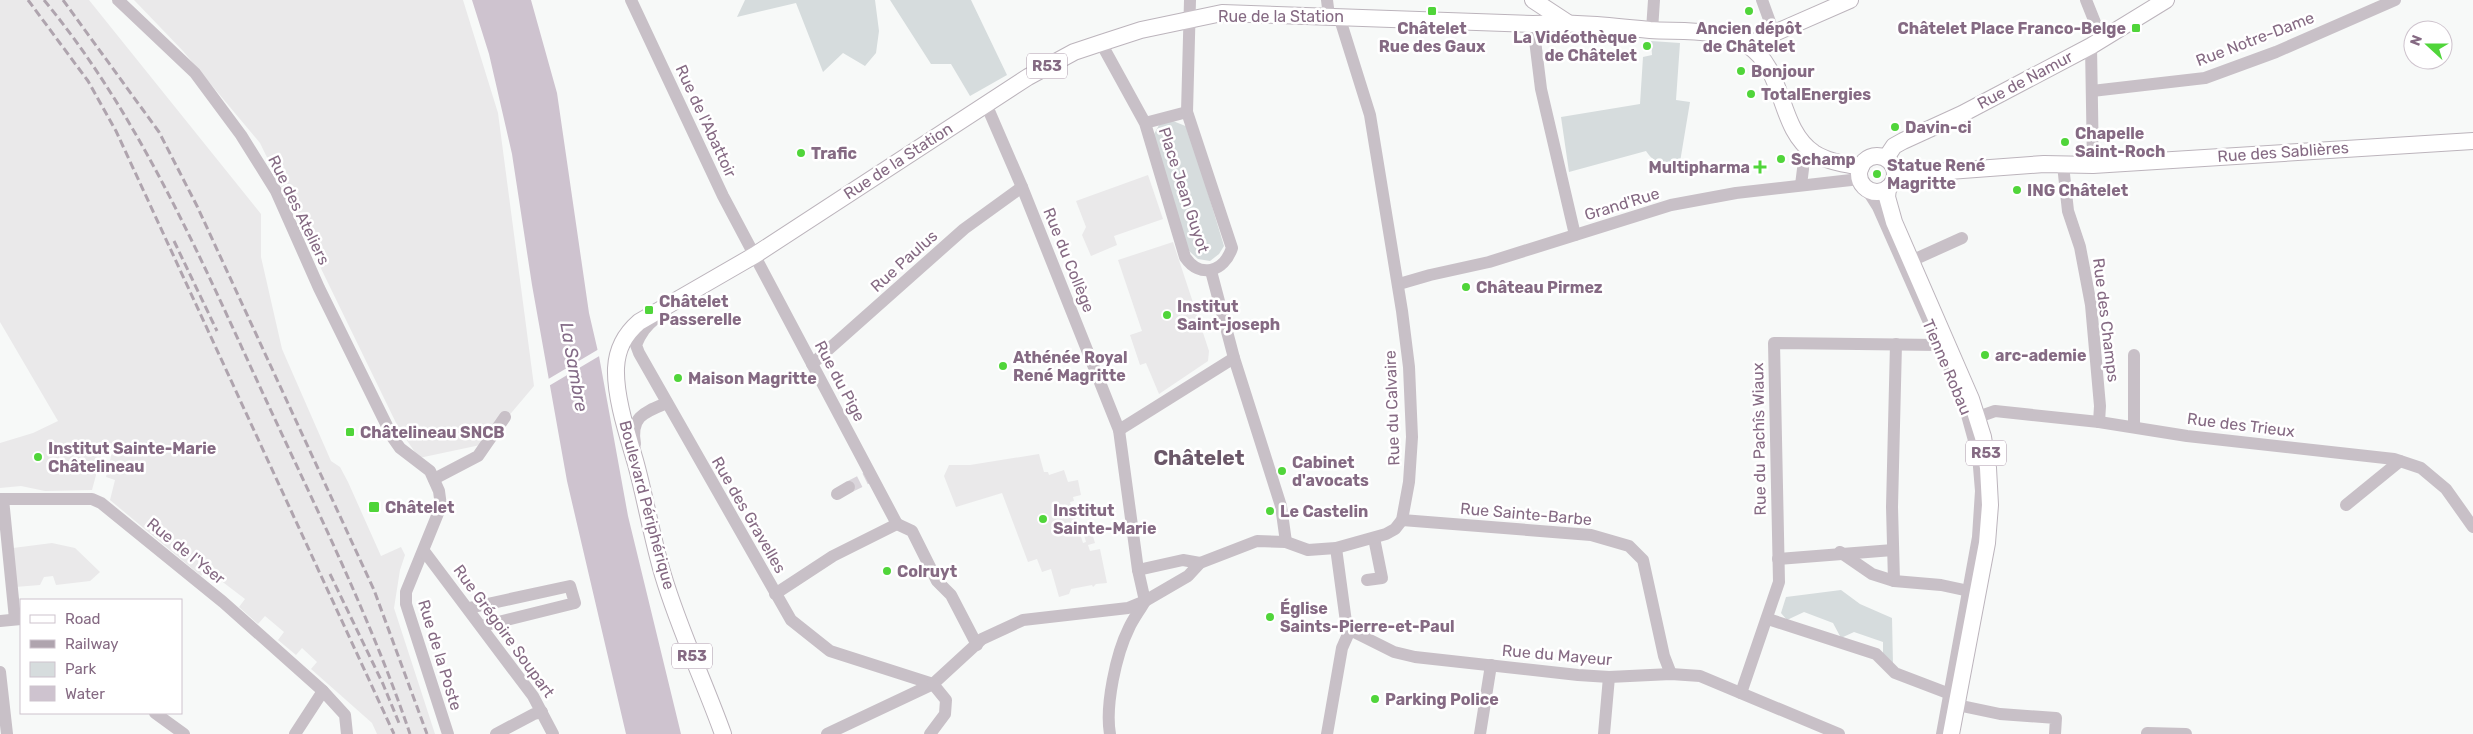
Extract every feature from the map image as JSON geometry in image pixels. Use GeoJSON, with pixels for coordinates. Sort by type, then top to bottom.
{"type":"FeatureCollection","features":[{"type":"Feature","properties":{"kind":"main road"},"geometry":{"type":"LineString","coordinates":[[1532,0],[1568,23]]}},
{"type":"Feature","properties":{"kind":"main road"},"geometry":{"type":"LineString","coordinates":[[1532,0],[1533,27]]}},
{"type":"Feature","properties":{"kind":"main road"},"geometry":{"type":"LineString","coordinates":[[1747,45],[1850,0]]}},
{"type":"Feature","properties":{"kind":"main road","name":"Rue de Namur"},"geometry":{"type":"LineString","coordinates":[[1886,158],[1894,146],[1902,141],[1962,114],[2097,43],[2157,3]]}},
{"type":"Feature","properties":{"kind":"main road","name":"Rue de la Station"},"geometry":{"type":"LineString","coordinates":[[630,330],[652,314],[755,254],[1028,77],[1066,56],[1141,30],[1222,13],[1332,10],[1533,27],[1568,23],[1712,34],[1747,45],[1759,55],[1772,74],[1789,120],[1803,143],[1826,159],[1862,178]]}},
{"type":"Feature","properties":{"kind":"main road","name":"Rue des Sablières"},"geometry":{"type":"LineString","coordinates":[[1892,182],[2044,164],[2093,164],[2473,140]]}},
{"type":"Feature","properties":{"kind":"main road"},"geometry":{"type":"LineString","coordinates":[[1862,178],[1864,162],[1874,156],[1886,158]]}},
{"type":"Feature","properties":{"kind":"main road","name":"R53"},"geometry":{"type":"LineString","coordinates":[[1862,178],[1877,192],[1892,182],[1894,167],[1886,158]]}},
{"type":"Feature","properties":{"kind":"main road","name":"Tienne Robau"},"geometry":{"type":"LineString","coordinates":[[1892,182],[1888,204],[1978,417],[1988,468],[1989,522],[1953,700],[1951,734]]}},
{"type":"Feature","properties":{"kind":"main road","name":"Boulevard Périphérique"},"geometry":{"type":"LineString","coordinates":[[630,330],[621,344],[616,370],[630,445],[663,577],[723,734]]}},
{"type":"Feature","properties":{"kind":"main road"},"geometry":{"type":"LineString","coordinates":[[663,577],[674,619],[714,734]]}},
{"type":"Feature","properties":{"kind":"street","name":"Rue des Ateliers"},"geometry":{"type":"LineString","coordinates":[[118,0],[195,73],[242,135],[276,191],[319,288],[393,438],[400,448],[430,471],[434,479]]}},
{"type":"Feature","properties":{"kind":"street","name":"Rue de l'Abattoir"},"geometry":{"type":"LineString","coordinates":[[631,0],[723,196],[755,254]]}},
{"type":"Feature","properties":{"kind":"street"},"geometry":{"type":"LineString","coordinates":[[1187,112],[1190,0]]}},
{"type":"Feature","properties":{"kind":"street"},"geometry":{"type":"LineString","coordinates":[[1652,30],[1654,0]]}},
{"type":"Feature","properties":{"kind":"street"},"geometry":{"type":"LineString","coordinates":[[1762,0],[1774,33]]}},
{"type":"Feature","properties":{"kind":"street"},"geometry":{"type":"LineString","coordinates":[[2086,0],[2097,43],[2092,91],[2093,164]]}},
{"type":"Feature","properties":{"kind":"street","name":"Rue Notre-Dame"},"geometry":{"type":"LineString","coordinates":[[2092,91],[2205,78],[2276,52],[2395,0]]}},
{"type":"Feature","properties":{"kind":"street","name":"Rue du Calvaire"},"geometry":{"type":"LineString","coordinates":[[1332,10],[1370,115],[1399,284],[1409,367],[1412,437],[1409,482],[1402,520]]}},
{"type":"Feature","properties":{"kind":"street"},"geometry":{"type":"LineString","coordinates":[[1533,27],[1541,89],[1575,235]]}},
{"type":"Feature","properties":{"kind":"street"},"geometry":{"type":"LineString","coordinates":[[1101,43],[1145,123]]}},
{"type":"Feature","properties":{"kind":"street","name":"Rue du Collège"},"geometry":{"type":"LineString","coordinates":[[986,104],[1022,187],[1118,430],[1138,570],[1145,601]]}},
{"type":"Feature","properties":{"kind":"street","name":"Place Jean Guyot"},"geometry":{"type":"LineString","coordinates":[[1187,112],[1232,248],[1222,266],[1211,272],[1195,268],[1185,257],[1145,123],[1187,112]]}},
{"type":"Feature","properties":{"kind":"street"},"geometry":{"type":"LineString","coordinates":[[1801,185],[1803,143]]}},
{"type":"Feature","properties":{"kind":"street","name":"Rue des Champs"},"geometry":{"type":"LineString","coordinates":[[2063,165],[2068,210],[2080,246],[2091,305],[2099,422]]}},
{"type":"Feature","properties":{"kind":"street","name":"Grand'Rue"},"geometry":{"type":"LineString","coordinates":[[1399,284],[1489,262],[1671,206],[1736,193],[1862,178]]}},
{"type":"Feature","properties":{"kind":"street","name":"Tienne Robau"},"geometry":{"type":"LineString","coordinates":[[1862,178],[1878,207],[1969,418],[1978,455],[1981,512],[1953,700],[1942,734]]}},
{"type":"Feature","properties":{"kind":"street","name":"Rue Paulus"},"geometry":{"type":"LineString","coordinates":[[812,364],[964,229],[1022,187]]}},
{"type":"Feature","properties":{"kind":"street"},"geometry":{"type":"LineString","coordinates":[[1911,261],[1962,238]]}},
{"type":"Feature","properties":{"kind":"street","name":"Rue du Pige"},"geometry":{"type":"LineString","coordinates":[[755,254],[870,477],[897,524]]}},
{"type":"Feature","properties":{"kind":"street"},"geometry":{"type":"LineString","coordinates":[[1211,272],[1234,358],[1281,506],[1286,542]]}},
{"type":"Feature","properties":{"kind":"street","name":"Rue des Gravelles"},"geometry":{"type":"LineString","coordinates":[[682,298],[645,328],[636,345],[791,620],[830,651],[933,684]]}},
{"type":"Feature","properties":{"kind":"street","name":"Rue du Pachîs Wiaux"},"geometry":{"type":"LineString","coordinates":[[1741,693],[1768,619],[1779,582],[1774,343],[1938,345]]}},
{"type":"Feature","properties":{"kind":"street"},"geometry":{"type":"LineString","coordinates":[[1894,581],[1896,344]]}},
{"type":"Feature","properties":{"kind":"street"},"geometry":{"type":"LineString","coordinates":[[2134,355],[2134,427]]}},
{"type":"Feature","properties":{"kind":"street"},"geometry":{"type":"LineString","coordinates":[[1118,430],[1234,358]]}},
{"type":"Feature","properties":{"kind":"street"},"geometry":{"type":"LineString","coordinates":[[636,465],[634,425],[646,412],[667,403]]}},
{"type":"Feature","properties":{"kind":"street","name":"Rue des Trieux"},"geometry":{"type":"LineString","coordinates":[[1978,417],[1995,410],[2099,422],[2188,436],[2400,461],[2421,468],[2446,489],[2473,527]]}},
{"type":"Feature","properties":{"kind":"street"},"geometry":{"type":"LineString","coordinates":[[434,479],[478,456],[505,417]]}},
{"type":"Feature","properties":{"kind":"street"},"geometry":{"type":"LineString","coordinates":[[2346,506],[2400,461]]}},
{"type":"Feature","properties":{"kind":"street","name":"Rue de la Poste"},"geometry":{"type":"LineString","coordinates":[[434,479],[441,506],[406,592],[406,604],[448,734]]}},
{"type":"Feature","properties":{"kind":"street"},"geometry":{"type":"LineString","coordinates":[[837,494],[849,487]]}},
{"type":"Feature","properties":{"kind":"street"},"geometry":{"type":"LineString","coordinates":[[0,621],[18,619],[2,499]]}},
{"type":"Feature","properties":{"kind":"street","name":"Rue de l'Yser"},"geometry":{"type":"LineString","coordinates":[[2,499],[92,499],[101,503],[223,602],[322,690],[346,715],[348,734]]}},
{"type":"Feature","properties":{"kind":"street"},"geometry":{"type":"LineString","coordinates":[[828,734],[848,730],[933,684],[982,639],[1023,620],[1128,608],[1145,601],[1188,576],[1200,563],[1256,541],[1286,542],[1308,550],[1336,548],[1374,538],[1395,529],[1402,520]]}},
{"type":"Feature","properties":{"kind":"street","name":"Rue Sainte-Barbe"},"geometry":{"type":"LineString","coordinates":[[1402,520],[1591,535],[1629,546],[1643,560],[1664,656],[1671,674]]}},
{"type":"Feature","properties":{"kind":"street"},"geometry":{"type":"LineString","coordinates":[[775,594],[833,556],[897,524],[912,531],[937,581],[951,595],[977,645]]}},
{"type":"Feature","properties":{"kind":"street"},"geometry":{"type":"LineString","coordinates":[[1367,580],[1382,578],[1374,538]]}},
{"type":"Feature","properties":{"kind":"street"},"geometry":{"type":"LineString","coordinates":[[1327,734],[1342,648],[1350,630],[1346,622],[1336,548]]}},
{"type":"Feature","properties":{"kind":"street"},"geometry":{"type":"LineString","coordinates":[[1778,559],[1840,552],[1893,550]]}},
{"type":"Feature","properties":{"kind":"street","name":"Rue Grégoire Soupart"},"geometry":{"type":"LineString","coordinates":[[424,551],[534,696],[553,734]]}},
{"type":"Feature","properties":{"kind":"street"},"geometry":{"type":"LineString","coordinates":[[1840,552],[1872,574],[1894,581],[1941,585],[1969,591]]}},
{"type":"Feature","properties":{"kind":"street"},"geometry":{"type":"LineString","coordinates":[[1138,570],[1183,560],[1200,563]]}},
{"type":"Feature","properties":{"kind":"street"},"geometry":{"type":"LineString","coordinates":[[469,608],[570,586],[575,603],[482,626]]}},
{"type":"Feature","properties":{"kind":"street"},"geometry":{"type":"LineString","coordinates":[[521,597],[525,615]]}},
{"type":"Feature","properties":{"kind":"street"},"geometry":{"type":"LineString","coordinates":[[1109,728],[1120,654],[1129,628],[1145,601]]}},
{"type":"Feature","properties":{"kind":"street"},"geometry":{"type":"LineString","coordinates":[[1768,619],[1876,654],[1895,673],[1953,700],[2000,714],[2056,718],[2055,734]]}},
{"type":"Feature","properties":{"kind":"street","name":"Rue du Mayeur"},"geometry":{"type":"LineString","coordinates":[[1350,630],[1404,656],[1609,677],[1671,674],[1700,676],[1839,734]]}},
{"type":"Feature","properties":{"kind":"street"},"geometry":{"type":"LineString","coordinates":[[1480,734],[1491,665]]}},
{"type":"Feature","properties":{"kind":"street"},"geometry":{"type":"LineString","coordinates":[[0,672],[6,734]]}},
{"type":"Feature","properties":{"kind":"street"},"geometry":{"type":"LineString","coordinates":[[1604,734],[1609,677]]}},
{"type":"Feature","properties":{"kind":"street"},"geometry":{"type":"LineString","coordinates":[[930,734],[945,714],[946,700],[933,684]]}},
{"type":"Feature","properties":{"kind":"street"},"geometry":{"type":"LineString","coordinates":[[295,734],[322,690]]}},
{"type":"Feature","properties":{"kind":"street"},"geometry":{"type":"LineString","coordinates":[[496,734],[534,714],[542,712]]}},
{"type":"Feature","properties":{"kind":"street"},"geometry":{"type":"LineString","coordinates":[[156,714],[184,734]]}},
{"type":"Feature","properties":{"kind":"street"},"geometry":{"type":"LineString","coordinates":[[2147,732],[2186,734]]}},
{"type":"Feature","properties":{"kind":"shaded area"},"geometry":{"type":"Polygon","coordinates":[[[0,0],[89,0],[261,214],[261,257],[282,349],[331,461],[340,467],[348,482],[381,556],[401,547],[405,555],[400,570],[394,608],[435,734],[377,734],[372,723],[311,669],[317,662],[302,648],[296,655],[278,640],[284,632],[265,616],[258,624],[239,607],[245,599],[207,570],[201,576],[110,500],[115,480],[106,477],[112,452],[103,449],[92,490],[45,491],[21,486],[0,488],[0,443],[33,433],[58,421],[0,322],[0,0]]]}},
{"type":"Feature","properties":{"kind":"shaded area"},"geometry":{"type":"Polygon","coordinates":[[[134,0],[463,0],[498,113],[534,386],[485,444],[419,458],[399,429],[260,143],[183,51],[134,0]]]}},
{"type":"Feature","properties":{"kind":"shaded area"},"geometry":{"type":"Polygon","coordinates":[[[1148,175],[1163,219],[1114,236],[1117,245],[1091,256],[1082,235],[1086,227],[1076,201],[1148,175]]]}},
{"type":"Feature","properties":{"kind":"shaded area","name":"Institut Saint-joseph"},"geometry":{"type":"Polygon","coordinates":[[[1173,242],[1209,351],[1208,361],[1159,394],[1146,363],[1140,365],[1130,335],[1142,331],[1118,260],[1173,242]]]}},
{"type":"Feature","properties":{"kind":"shaded area","name":"Institut Sainte-Marie"},"geometry":{"type":"Polygon","coordinates":[[[1039,454],[1044,472],[1048,472],[1049,475],[1064,470],[1068,482],[1078,480],[1081,495],[1073,497],[1074,501],[1070,502],[1083,543],[1086,542],[1083,532],[1091,530],[1095,543],[1088,545],[1090,551],[1100,549],[1107,583],[1096,584],[1093,587],[1092,585],[1071,589],[1069,594],[1059,597],[1051,569],[1042,572],[1037,559],[1028,562],[1002,493],[956,507],[944,476],[949,465],[970,465],[1039,454]]]}},
{"type":"Feature","properties":{"kind":"shaded area"},"geometry":{"type":"Polygon","coordinates":[[[52,543],[75,548],[100,572],[90,581],[56,585],[53,576],[44,577],[40,585],[15,587],[13,548],[52,543]]]}},
{"type":"Feature","properties":{"kind":"green space"},"geometry":{"type":"Polygon","coordinates":[[[745,0],[875,0],[879,31],[876,53],[865,66],[843,53],[823,72],[796,3],[737,17],[745,0]]]}},
{"type":"Feature","properties":{"kind":"green space"},"geometry":{"type":"Polygon","coordinates":[[[890,0],[971,0],[1007,75],[970,96],[951,64],[931,64],[890,0]]]}},
{"type":"Feature","properties":{"kind":"green space"},"geometry":{"type":"Polygon","coordinates":[[[1651,41],[1680,43],[1676,100],[1690,102],[1680,162],[1665,163],[1657,161],[1649,156],[1646,151],[1569,172],[1561,117],[1640,104],[1643,57],[1652,55],[1651,41]]]}},
{"type":"Feature","properties":{"kind":"green space"},"geometry":{"type":"Polygon","coordinates":[[[1173,121],[1188,127],[1224,246],[1219,254],[1210,261],[1198,259],[1188,250],[1153,136],[1159,125],[1173,121]]]}},
{"type":"Feature","properties":{"kind":"green space"},"geometry":{"type":"Polygon","coordinates":[[[1841,590],[1860,604],[1892,618],[1893,665],[1883,658],[1883,642],[1854,632],[1841,638],[1833,623],[1804,612],[1787,620],[1781,613],[1786,597],[1841,590]]]}},
{"type":"Feature","properties":{"kind":"water","name":"La Sambre"},"geometry":{"type":"Polygon","coordinates":[[[472,0],[531,0],[557,93],[589,313],[599,356],[628,516],[681,734],[626,734],[567,481],[532,285],[512,154],[489,54],[472,0]]]}},
{"type":"Feature","properties":{"kind":"pier"},"geometry":{"type":"Polygon","coordinates":[[[599,349],[601,355],[547,387],[545,381],[599,349]]]}},
{"type":"Feature","properties":{"kind":"tunnel"},"geometry":{"type":"LineString","coordinates":[[849,487],[867,478]]}},
{"type":"Feature","properties":{"kind":"railway"},"geometry":{"type":"LineString","coordinates":[[28,0],[88,81],[116,131],[394,734]]}},
{"type":"Feature","properties":{"kind":"railway"},"geometry":{"type":"LineString","coordinates":[[44,0],[79,46],[111,93],[168,193],[218,296],[361,607],[410,734]]}},
{"type":"Feature","properties":{"kind":"railway"},"geometry":{"type":"LineString","coordinates":[[63,0],[159,132],[197,206],[374,590],[427,734]]}},
{"type":"Feature","properties":{"kind":"railway"},"geometry":{"type":"LineString","coordinates":[[174,241],[217,331]]}},
{"type":"Feature","properties":{"kind":"railway"},"geometry":{"type":"LineString","coordinates":[[330,574],[383,684],[399,723]]}},
{"type":"Feature","properties":{"kind":"place","name":"Châtelet Rue des Gaux"},"geometry":{"type":"Point","coordinates":[1432,11]}},
{"type":"Feature","properties":{"kind":"place","name":"Ancien dépôt de Châtelet"},"geometry":{"type":"Point","coordinates":[1749,11]}},
{"type":"Feature","properties":{"kind":"place","name":"Châtelet Place Franco-Belge"},"geometry":{"type":"Point","coordinates":[2136,28]}},
{"type":"Feature","properties":{"kind":"place","name":"La Vidéothèque de Châtelet"},"geometry":{"type":"Point","coordinates":[1647,46]}},
{"type":"Feature","properties":{"kind":"place","name":"Bonjour"},"geometry":{"type":"Point","coordinates":[1741,71]}},
{"type":"Feature","properties":{"kind":"place","name":"TotalEnergies"},"geometry":{"type":"Point","coordinates":[1751,94]}},
{"type":"Feature","properties":{"kind":"place","name":"Davin-ci"},"geometry":{"type":"Point","coordinates":[1895,127]}},
{"type":"Feature","properties":{"kind":"place","name":"Chapelle Saint-Roch"},"geometry":{"type":"Point","coordinates":[2065,142]}},
{"type":"Feature","properties":{"kind":"place","name":"Trafic"},"geometry":{"type":"Point","coordinates":[801,153]}},
{"type":"Feature","properties":{"kind":"place","name":"Schamp"},"geometry":{"type":"Point","coordinates":[1781,159]}},
{"type":"Feature","properties":{"kind":"place","name":"Multipharma"},"geometry":{"type":"Point","coordinates":[1760,167]}},
{"type":"Feature","properties":{"kind":"place","name":"Statue René Magritte"},"geometry":{"type":"Point","coordinates":[1877,174]}},
{"type":"Feature","properties":{"kind":"place","name":"ING Châtelet"},"geometry":{"type":"Point","coordinates":[2017,190]}},
{"type":"Feature","properties":{"kind":"place","name":"Château Pirmez"},"geometry":{"type":"Point","coordinates":[1466,287]}},
{"type":"Feature","properties":{"kind":"place","name":"Châtelet Passerelle"},"geometry":{"type":"Point","coordinates":[649,310]}},
{"type":"Feature","properties":{"kind":"place","name":"Institut Saint-joseph"},"geometry":{"type":"Point","coordinates":[1167,315]}},
{"type":"Feature","properties":{"kind":"place","name":"arc-ademie"},"geometry":{"type":"Point","coordinates":[1985,355]}},
{"type":"Feature","properties":{"kind":"place","name":"Athénée Royal René Magritte"},"geometry":{"type":"Point","coordinates":[1003,366]}},
{"type":"Feature","properties":{"kind":"place","name":"Maison Magritte"},"geometry":{"type":"Point","coordinates":[678,378]}},
{"type":"Feature","properties":{"kind":"place","name":"Châtelineau SNCB"},"geometry":{"type":"Point","coordinates":[350,432]}},
{"type":"Feature","properties":{"kind":"place","name":"Institut Sainte-Marie Châtelineau"},"geometry":{"type":"Point","coordinates":[38,457]}},
{"type":"Feature","properties":{"kind":"place","name":"Cabinet d'avocats"},"geometry":{"type":"Point","coordinates":[1282,471]}},
{"type":"Feature","properties":{"kind":"place","name":"Châtelet"},"geometry":{"type":"Point","coordinates":[374,507]}},
{"type":"Feature","properties":{"kind":"place","name":"Le Castelin"},"geometry":{"type":"Point","coordinates":[1270,511]}},
{"type":"Feature","properties":{"kind":"place","name":"Institut Sainte-Marie"},"geometry":{"type":"Point","coordinates":[1043,519]}},
{"type":"Feature","properties":{"kind":"place","name":"Colruyt"},"geometry":{"type":"Point","coordinates":[887,571]}},
{"type":"Feature","properties":{"kind":"place","name":"Église Saints-Pierre-et-Paul"},"geometry":{"type":"Point","coordinates":[1270,617]}},
{"type":"Feature","properties":{"kind":"place","name":"Parking Police"},"geometry":{"type":"Point","coordinates":[1375,699]}},
{"type":"Feature","properties":{"kind":"district","name":"Châtelet"},"geometry":{"type":"Point","coordinates":[1199,457]}}]}
